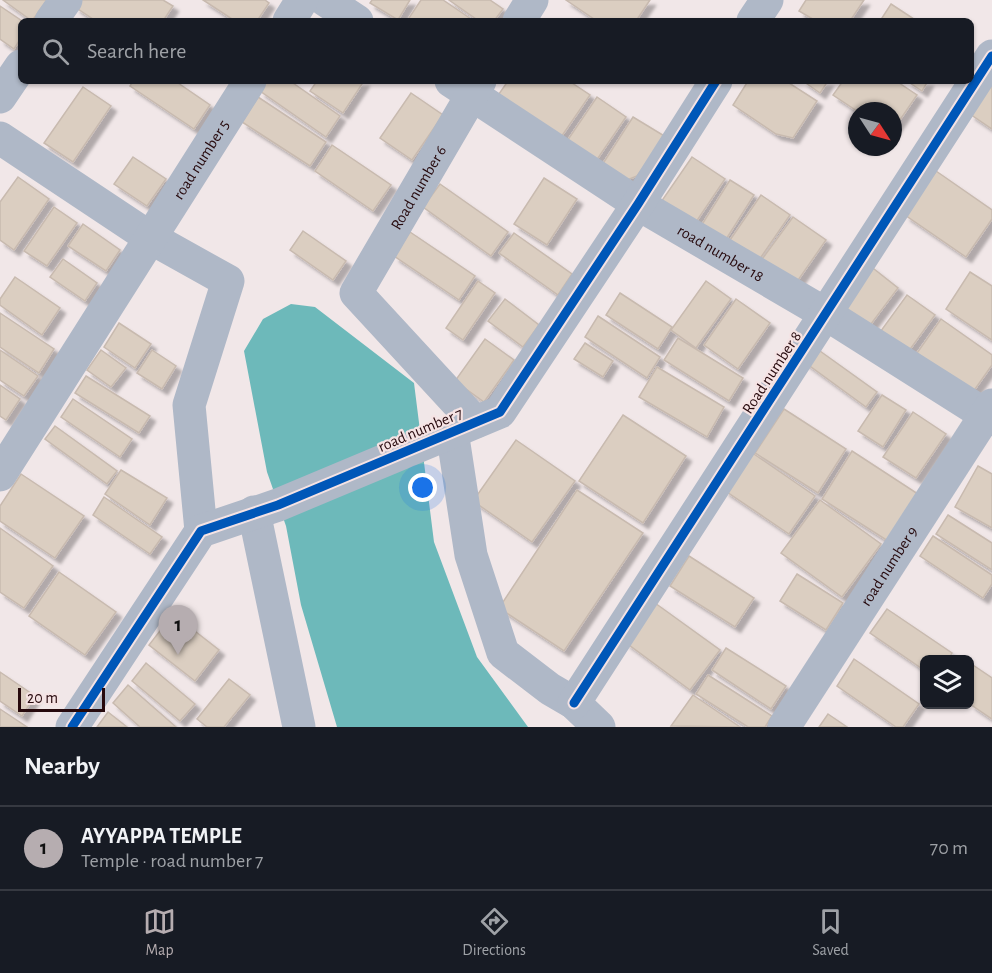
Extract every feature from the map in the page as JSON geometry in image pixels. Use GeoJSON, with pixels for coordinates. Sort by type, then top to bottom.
{"type":"FeatureCollection","features":[{"type":"Feature","properties":{"kind":"street"},"geometry":{"type":"LineString","coordinates":[[53,18],[66,0]]}},
{"type":"Feature","properties":{"kind":"street"},"geometry":{"type":"LineString","coordinates":[[291,18],[302,0]]}},
{"type":"Feature","properties":{"kind":"street"},"geometry":{"type":"LineString","coordinates":[[325,0],[352,18]]}},
{"type":"Feature","properties":{"kind":"street"},"geometry":{"type":"LineString","coordinates":[[521,18],[532,0]]}},
{"type":"Feature","properties":{"kind":"street"},"geometry":{"type":"LineString","coordinates":[[755,18],[767,0]]}},
{"type":"Feature","properties":{"kind":"street","name":"Road number 8"},"geometry":{"type":"LineString","coordinates":[[574,703],[992,56]]}},
{"type":"Feature","properties":{"kind":"street"},"geometry":{"type":"LineString","coordinates":[[0,97],[18,70]]}},
{"type":"Feature","properties":{"kind":"street","name":"road number 5"},"geometry":{"type":"LineString","coordinates":[[0,475],[148,237],[248,84]]}},
{"type":"Feature","properties":{"kind":"street","name":"road number 7"},"geometry":{"type":"LineString","coordinates":[[201,531],[266,508],[500,412],[638,204],[714,84]]}},
{"type":"Feature","properties":{"kind":"street","name":"road number 18"},"geometry":{"type":"LineString","coordinates":[[467,85],[638,204],[990,413]]}},
{"type":"Feature","properties":{"kind":"street","name":"Road number 6"},"geometry":{"type":"LineString","coordinates":[[464,427],[356,292],[467,85]]}},
{"type":"Feature","properties":{"kind":"street"},"geometry":{"type":"LineString","coordinates":[[0,138],[148,237],[228,281],[189,405],[201,531],[72,727]]}},
{"type":"Feature","properties":{"kind":"street","name":"road number 9"},"geometry":{"type":"LineString","coordinates":[[784,727],[990,413]]}},
{"type":"Feature","properties":{"kind":"street"},"geometry":{"type":"LineString","coordinates":[[464,427],[471,555],[503,652],[550,689],[574,703],[599,727]]}},
{"type":"Feature","properties":{"kind":"street"},"geometry":{"type":"LineString","coordinates":[[266,508],[299,727]]}},
{"type":"Feature","properties":{"kind":"water"},"geometry":{"type":"Polygon","coordinates":[[[291,304],[315,307],[414,383],[434,542],[477,657],[528,727],[337,727],[301,605],[286,526],[267,472],[244,351],[263,319],[291,304]]]}},
{"type":"Feature","properties":{"kind":"building"},"geometry":{"type":"Polygon","coordinates":[[[3,0],[47,0],[34,18],[28,18],[3,0]]]}},
{"type":"Feature","properties":{"kind":"building"},"geometry":{"type":"Polygon","coordinates":[[[80,0],[163,0],[173,6],[165,18],[92,18],[75,7],[80,0]]]}},
{"type":"Feature","properties":{"kind":"building"},"geometry":{"type":"Polygon","coordinates":[[[203,0],[265,0],[269,3],[259,18],[230,18],[203,0]]]}},
{"type":"Feature","properties":{"kind":"building"},"geometry":{"type":"Polygon","coordinates":[[[372,0],[410,0],[399,18],[395,18],[370,3],[372,0]]]}},
{"type":"Feature","properties":{"kind":"building"},"geometry":{"type":"Polygon","coordinates":[[[421,0],[443,0],[470,18],[409,18],[421,0]]]}},
{"type":"Feature","properties":{"kind":"building"},"geometry":{"type":"Polygon","coordinates":[[[449,0],[490,0],[503,9],[496,18],[475,18],[449,0]]]}},
{"type":"Feature","properties":{"kind":"building"},"geometry":{"type":"Polygon","coordinates":[[[566,0],[650,0],[638,18],[593,18],[566,0]]]}},
{"type":"Feature","properties":{"kind":"building"},"geometry":{"type":"Polygon","coordinates":[[[806,0],[864,0],[852,18],[811,18],[799,11],[806,0]]]}},
{"type":"Feature","properties":{"kind":"building"},"geometry":{"type":"Polygon","coordinates":[[[891,4],[912,18],[882,18],[891,4]]]}},
{"type":"Feature","properties":{"kind":"building"},"geometry":{"type":"Polygon","coordinates":[[[0,6],[18,18],[18,43],[14,49],[0,39],[0,6]]]}},
{"type":"Feature","properties":{"kind":"building"},"geometry":{"type":"Polygon","coordinates":[[[992,81],[992,129],[970,114],[992,81]]]}},
{"type":"Feature","properties":{"kind":"building"},"geometry":{"type":"Polygon","coordinates":[[[131,84],[179,84],[210,105],[194,129],[130,86],[131,84]]]}},
{"type":"Feature","properties":{"kind":"building"},"geometry":{"type":"Polygon","coordinates":[[[265,84],[294,84],[340,116],[326,137],[260,91],[265,84]]]}},
{"type":"Feature","properties":{"kind":"building"},"geometry":{"type":"Polygon","coordinates":[[[315,84],[362,84],[343,113],[310,91],[315,84]]]}},
{"type":"Feature","properties":{"kind":"building"},"geometry":{"type":"Polygon","coordinates":[[[506,84],[574,84],[590,95],[557,143],[494,101],[506,84]]]}},
{"type":"Feature","properties":{"kind":"building"},"geometry":{"type":"Polygon","coordinates":[[[746,84],[791,84],[817,101],[793,138],[776,134],[733,105],[746,84]]]}},
{"type":"Feature","properties":{"kind":"building"},"geometry":{"type":"Polygon","coordinates":[[[807,84],[826,84],[820,93],[807,84]]]}},
{"type":"Feature","properties":{"kind":"building"},"geometry":{"type":"Polygon","coordinates":[[[841,84],[900,84],[917,95],[902,117],[902,102],[848,102],[848,105],[833,95],[841,84]]]}},
{"type":"Feature","properties":{"kind":"building"},"geometry":{"type":"Polygon","coordinates":[[[912,84],[926,84],[922,91],[912,84]]]}},
{"type":"Feature","properties":{"kind":"building"},"geometry":{"type":"Polygon","coordinates":[[[83,87],[111,106],[73,162],[44,143],[83,87]]]}},
{"type":"Feature","properties":{"kind":"building"},"geometry":{"type":"Polygon","coordinates":[[[411,93],[443,115],[412,160],[380,138],[411,93]]]}},
{"type":"Feature","properties":{"kind":"building"},"geometry":{"type":"Polygon","coordinates":[[[258,97],[326,142],[310,166],[242,122],[258,97]]]}},
{"type":"Feature","properties":{"kind":"building"},"geometry":{"type":"Polygon","coordinates":[[[597,97],[626,117],[596,161],[567,141],[597,97]]]}},
{"type":"Feature","properties":{"kind":"building"},"geometry":{"type":"Polygon","coordinates":[[[633,117],[666,137],[637,176],[627,180],[602,165],[633,117]]]}},
{"type":"Feature","properties":{"kind":"building"},"geometry":{"type":"Polygon","coordinates":[[[332,145],[391,185],[373,211],[315,171],[332,145]]]}},
{"type":"Feature","properties":{"kind":"building"},"geometry":{"type":"Polygon","coordinates":[[[133,157],[166,179],[147,206],[114,184],[133,157]]]}},
{"type":"Feature","properties":{"kind":"building"},"geometry":{"type":"Polygon","coordinates":[[[692,157],[725,179],[694,225],[661,202],[692,157]]]}},
{"type":"Feature","properties":{"kind":"building"},"geometry":{"type":"Polygon","coordinates":[[[936,171],[992,210],[992,219],[966,257],[905,215],[936,171]]]}},
{"type":"Feature","properties":{"kind":"building"},"geometry":{"type":"Polygon","coordinates":[[[18,177],[49,199],[14,250],[0,240],[0,202],[18,177]]]}},
{"type":"Feature","properties":{"kind":"building"},"geometry":{"type":"Polygon","coordinates":[[[544,178],[577,199],[547,245],[514,224],[544,178]]]}},
{"type":"Feature","properties":{"kind":"building"},"geometry":{"type":"Polygon","coordinates":[[[730,180],[754,195],[725,241],[701,226],[730,180]]]}},
{"type":"Feature","properties":{"kind":"building"},"geometry":{"type":"Polygon","coordinates":[[[440,184],[508,232],[491,256],[423,207],[440,184]]]}},
{"type":"Feature","properties":{"kind":"building"},"geometry":{"type":"Polygon","coordinates":[[[761,195],[790,215],[759,260],[730,240],[761,195]]]}},
{"type":"Feature","properties":{"kind":"building"},"geometry":{"type":"Polygon","coordinates":[[[54,207],[77,223],[47,266],[24,251],[54,207]]]}},
{"type":"Feature","properties":{"kind":"building"},"geometry":{"type":"Polygon","coordinates":[[[793,217],[826,240],[794,286],[760,262],[793,217]]]}},
{"type":"Feature","properties":{"kind":"building"},"geometry":{"type":"Polygon","coordinates":[[[83,224],[120,250],[106,271],[68,246],[83,224]]]}},
{"type":"Feature","properties":{"kind":"building"},"geometry":{"type":"Polygon","coordinates":[[[303,231],[346,261],[333,280],[290,250],[303,231]]]}},
{"type":"Feature","properties":{"kind":"building"},"geometry":{"type":"Polygon","coordinates":[[[410,232],[475,276],[459,300],[394,256],[410,232]]]}},
{"type":"Feature","properties":{"kind":"building"},"geometry":{"type":"Polygon","coordinates":[[[514,233],[572,274],[558,295],[499,253],[514,233]]]}},
{"type":"Feature","properties":{"kind":"building"},"geometry":{"type":"Polygon","coordinates":[[[63,259],[97,283],[85,301],[50,277],[63,259]]]}},
{"type":"Feature","properties":{"kind":"building"},"geometry":{"type":"Polygon","coordinates":[[[869,265],[898,288],[865,332],[835,310],[869,265]]]}},
{"type":"Feature","properties":{"kind":"building"},"geometry":{"type":"Polygon","coordinates":[[[970,272],[992,286],[992,340],[946,309],[970,272]]]}},
{"type":"Feature","properties":{"kind":"building"},"geometry":{"type":"Polygon","coordinates":[[[15,277],[60,308],[42,335],[0,305],[0,299],[15,277]]]}},
{"type":"Feature","properties":{"kind":"building"},"geometry":{"type":"Polygon","coordinates":[[[478,281],[495,293],[463,340],[446,328],[478,281]]]}},
{"type":"Feature","properties":{"kind":"building"},"geometry":{"type":"Polygon","coordinates":[[[706,281],[731,299],[696,348],[671,330],[706,281]]]}},
{"type":"Feature","properties":{"kind":"building"},"geometry":{"type":"Polygon","coordinates":[[[620,293],[672,327],[658,349],[606,315],[620,293]]]}},
{"type":"Feature","properties":{"kind":"building"},"geometry":{"type":"Polygon","coordinates":[[[907,295],[935,315],[903,359],[875,339],[907,295]]]}},
{"type":"Feature","properties":{"kind":"building"},"geometry":{"type":"Polygon","coordinates":[[[505,299],[539,325],[523,347],[488,321],[505,299]]]}},
{"type":"Feature","properties":{"kind":"building"},"geometry":{"type":"Polygon","coordinates":[[[736,299],[770,323],[738,369],[704,345],[736,299]]]}},
{"type":"Feature","properties":{"kind":"building"},"geometry":{"type":"Polygon","coordinates":[[[0,313],[54,349],[39,373],[0,347],[0,313]]]}},
{"type":"Feature","properties":{"kind":"building"},"geometry":{"type":"Polygon","coordinates":[[[598,316],[660,357],[647,378],[585,337],[598,316]]]}},
{"type":"Feature","properties":{"kind":"building"},"geometry":{"type":"Polygon","coordinates":[[[941,319],[992,355],[992,365],[973,392],[917,353],[941,319]]]}},
{"type":"Feature","properties":{"kind":"building"},"geometry":{"type":"Polygon","coordinates":[[[119,323],[151,344],[135,368],[104,347],[119,323]]]}},
{"type":"Feature","properties":{"kind":"building"},"geometry":{"type":"Polygon","coordinates":[[[678,338],[743,378],[729,401],[664,360],[678,338]]]}},
{"type":"Feature","properties":{"kind":"building"},"geometry":{"type":"Polygon","coordinates":[[[485,339],[514,360],[484,402],[455,381],[485,339]]]}},
{"type":"Feature","properties":{"kind":"building"},"geometry":{"type":"Polygon","coordinates":[[[585,343],[613,361],[603,377],[574,359],[585,343]]]}},
{"type":"Feature","properties":{"kind":"building"},"geometry":{"type":"Polygon","coordinates":[[[813,346],[877,392],[866,407],[803,361],[813,346]]]}},
{"type":"Feature","properties":{"kind":"building"},"geometry":{"type":"Polygon","coordinates":[[[0,350],[38,376],[24,396],[0,380],[0,350]]]}},
{"type":"Feature","properties":{"kind":"building"},"geometry":{"type":"Polygon","coordinates":[[[101,350],[126,368],[111,387],[87,370],[101,350]]]}},
{"type":"Feature","properties":{"kind":"building"},"geometry":{"type":"Polygon","coordinates":[[[152,350],[176,366],[162,389],[137,373],[152,350]]]}},
{"type":"Feature","properties":{"kind":"building"},"geometry":{"type":"Polygon","coordinates":[[[657,367],[724,407],[707,437],[639,397],[657,367]]]}},
{"type":"Feature","properties":{"kind":"building"},"geometry":{"type":"Polygon","coordinates":[[[86,376],[150,416],[139,433],[75,393],[86,376]]]}},
{"type":"Feature","properties":{"kind":"building"},"geometry":{"type":"Polygon","coordinates":[[[0,385],[20,399],[6,420],[0,416],[0,385]]]}},
{"type":"Feature","properties":{"kind":"building"},"geometry":{"type":"Polygon","coordinates":[[[882,395],[906,410],[883,447],[858,431],[882,395]]]}},
{"type":"Feature","properties":{"kind":"building"},"geometry":{"type":"Polygon","coordinates":[[[73,399],[132,439],[120,457],[61,417],[73,399]]]}},
{"type":"Feature","properties":{"kind":"building"},"geometry":{"type":"Polygon","coordinates":[[[784,409],[846,449],[818,493],[755,453],[784,409]]]}},
{"type":"Feature","properties":{"kind":"building"},"geometry":{"type":"Polygon","coordinates":[[[913,412],[946,434],[916,478],[883,457],[913,412]]]}},
{"type":"Feature","properties":{"kind":"building"},"geometry":{"type":"Polygon","coordinates":[[[623,415],[686,456],[643,523],[579,481],[623,415]]]}},
{"type":"Feature","properties":{"kind":"building"},"geometry":{"type":"Polygon","coordinates":[[[55,426],[117,471],[107,484],[45,439],[55,426]]]}},
{"type":"Feature","properties":{"kind":"building"},"geometry":{"type":"Polygon","coordinates":[[[516,440],[575,481],[532,542],[473,501],[516,440]]]}},
{"type":"Feature","properties":{"kind":"building"},"geometry":{"type":"Polygon","coordinates":[[[852,451],[918,494],[888,541],[822,499],[852,451]]]}},
{"type":"Feature","properties":{"kind":"building"},"geometry":{"type":"Polygon","coordinates":[[[751,452],[815,496],[789,534],[724,490],[751,452]]]}},
{"type":"Feature","properties":{"kind":"building"},"geometry":{"type":"Polygon","coordinates":[[[978,466],[992,474],[992,528],[955,507],[978,466]]]}},
{"type":"Feature","properties":{"kind":"building"},"geometry":{"type":"Polygon","coordinates":[[[121,470],[167,498],[150,525],[105,494],[121,470]]]}},
{"type":"Feature","properties":{"kind":"building"},"geometry":{"type":"Polygon","coordinates":[[[21,474],[84,516],[55,558],[0,521],[0,506],[21,474]]]}},
{"type":"Feature","properties":{"kind":"building"},"geometry":{"type":"Polygon","coordinates":[[[577,490],[643,533],[564,651],[499,608],[577,490]]]}},
{"type":"Feature","properties":{"kind":"building"},"geometry":{"type":"Polygon","coordinates":[[[104,497],[162,537],[150,554],[93,515],[104,497]]]}},
{"type":"Feature","properties":{"kind":"building"},"geometry":{"type":"Polygon","coordinates":[[[820,500],[881,544],[842,597],[781,553],[820,500]]]}},
{"type":"Feature","properties":{"kind":"building"},"geometry":{"type":"Polygon","coordinates":[[[948,515],[992,543],[992,570],[936,534],[948,515]]]}},
{"type":"Feature","properties":{"kind":"building"},"geometry":{"type":"Polygon","coordinates":[[[0,528],[53,566],[24,608],[0,592],[0,528]]]}},
{"type":"Feature","properties":{"kind":"building"},"geometry":{"type":"Polygon","coordinates":[[[933,536],[992,575],[992,584],[983,598],[920,556],[933,536]]]}},
{"type":"Feature","properties":{"kind":"building"},"geometry":{"type":"Polygon","coordinates":[[[689,556],[754,598],[735,627],[670,586],[689,556]]]}},
{"type":"Feature","properties":{"kind":"building"},"geometry":{"type":"Polygon","coordinates":[[[59,572],[116,612],[85,655],[29,616],[59,572]]]}},
{"type":"Feature","properties":{"kind":"building"},"geometry":{"type":"Polygon","coordinates":[[[797,574],[843,603],[826,630],[780,601],[797,574]]]}},
{"type":"Feature","properties":{"kind":"building"},"geometry":{"type":"Polygon","coordinates":[[[655,603],[720,650],[690,690],[625,642],[655,603]]]}},
{"type":"Feature","properties":{"kind":"building"},"geometry":{"type":"Polygon","coordinates":[[[887,609],[952,653],[951,655],[920,655],[920,667],[870,633],[887,609]]]}},
{"type":"Feature","properties":{"kind":"building"},"geometry":{"type":"Polygon","coordinates":[[[173,614],[219,650],[195,681],[149,645],[173,614]]]}},
{"type":"Feature","properties":{"kind":"building"},"geometry":{"type":"Polygon","coordinates":[[[726,648],[786,686],[771,709],[712,670],[726,648]]]}},
{"type":"Feature","properties":{"kind":"building"},"geometry":{"type":"Polygon","coordinates":[[[854,659],[919,704],[903,727],[896,727],[837,686],[854,659]]]}},
{"type":"Feature","properties":{"kind":"building"},"geometry":{"type":"Polygon","coordinates":[[[146,663],[195,704],[180,721],[132,681],[146,663]]]}},
{"type":"Feature","properties":{"kind":"building"},"geometry":{"type":"Polygon","coordinates":[[[974,666],[992,678],[992,719],[974,707],[974,666]]]}},
{"type":"Feature","properties":{"kind":"building"},"geometry":{"type":"Polygon","coordinates":[[[0,672],[35,696],[22,716],[0,701],[0,672]]]}},
{"type":"Feature","properties":{"kind":"building"},"geometry":{"type":"Polygon","coordinates":[[[708,675],[772,716],[765,727],[748,727],[696,694],[708,675]]]}},
{"type":"Feature","properties":{"kind":"building"},"geometry":{"type":"Polygon","coordinates":[[[229,679],[250,695],[224,727],[207,727],[197,719],[229,679]]]}},
{"type":"Feature","properties":{"kind":"building"},"geometry":{"type":"Polygon","coordinates":[[[128,685],[176,727],[140,727],[113,703],[128,685]]]}},
{"type":"Feature","properties":{"kind":"building"},"geometry":{"type":"Polygon","coordinates":[[[693,695],[740,727],[671,726],[693,695]]]}},
{"type":"Feature","properties":{"kind":"building"},"geometry":{"type":"Polygon","coordinates":[[[0,709],[27,727],[0,727],[0,709]]]}},
{"type":"Feature","properties":{"kind":"building"},"geometry":{"type":"Polygon","coordinates":[[[108,712],[127,727],[97,727],[108,712]]]}},
{"type":"Feature","properties":{"kind":"building"},"geometry":{"type":"Polygon","coordinates":[[[828,714],[847,727],[819,727],[828,714]]]}},
{"type":"Feature","properties":{"kind":"cycle path"},"geometry":{"type":"LineString","coordinates":[[974,84],[992,56]]}},
{"type":"Feature","properties":{"kind":"cycle path"},"geometry":{"type":"LineString","coordinates":[[72,727],[201,531],[278,505],[500,412],[638,204],[714,84]]}},
{"type":"Feature","properties":{"kind":"cycle path"},"geometry":{"type":"LineString","coordinates":[[574,703],[974,84]]}},
{"type":"Feature","properties":{"kind":"place","name":"AYYAPPA TEMPLE"},"geometry":{"type":"Point","coordinates":[178,655]}}]}
